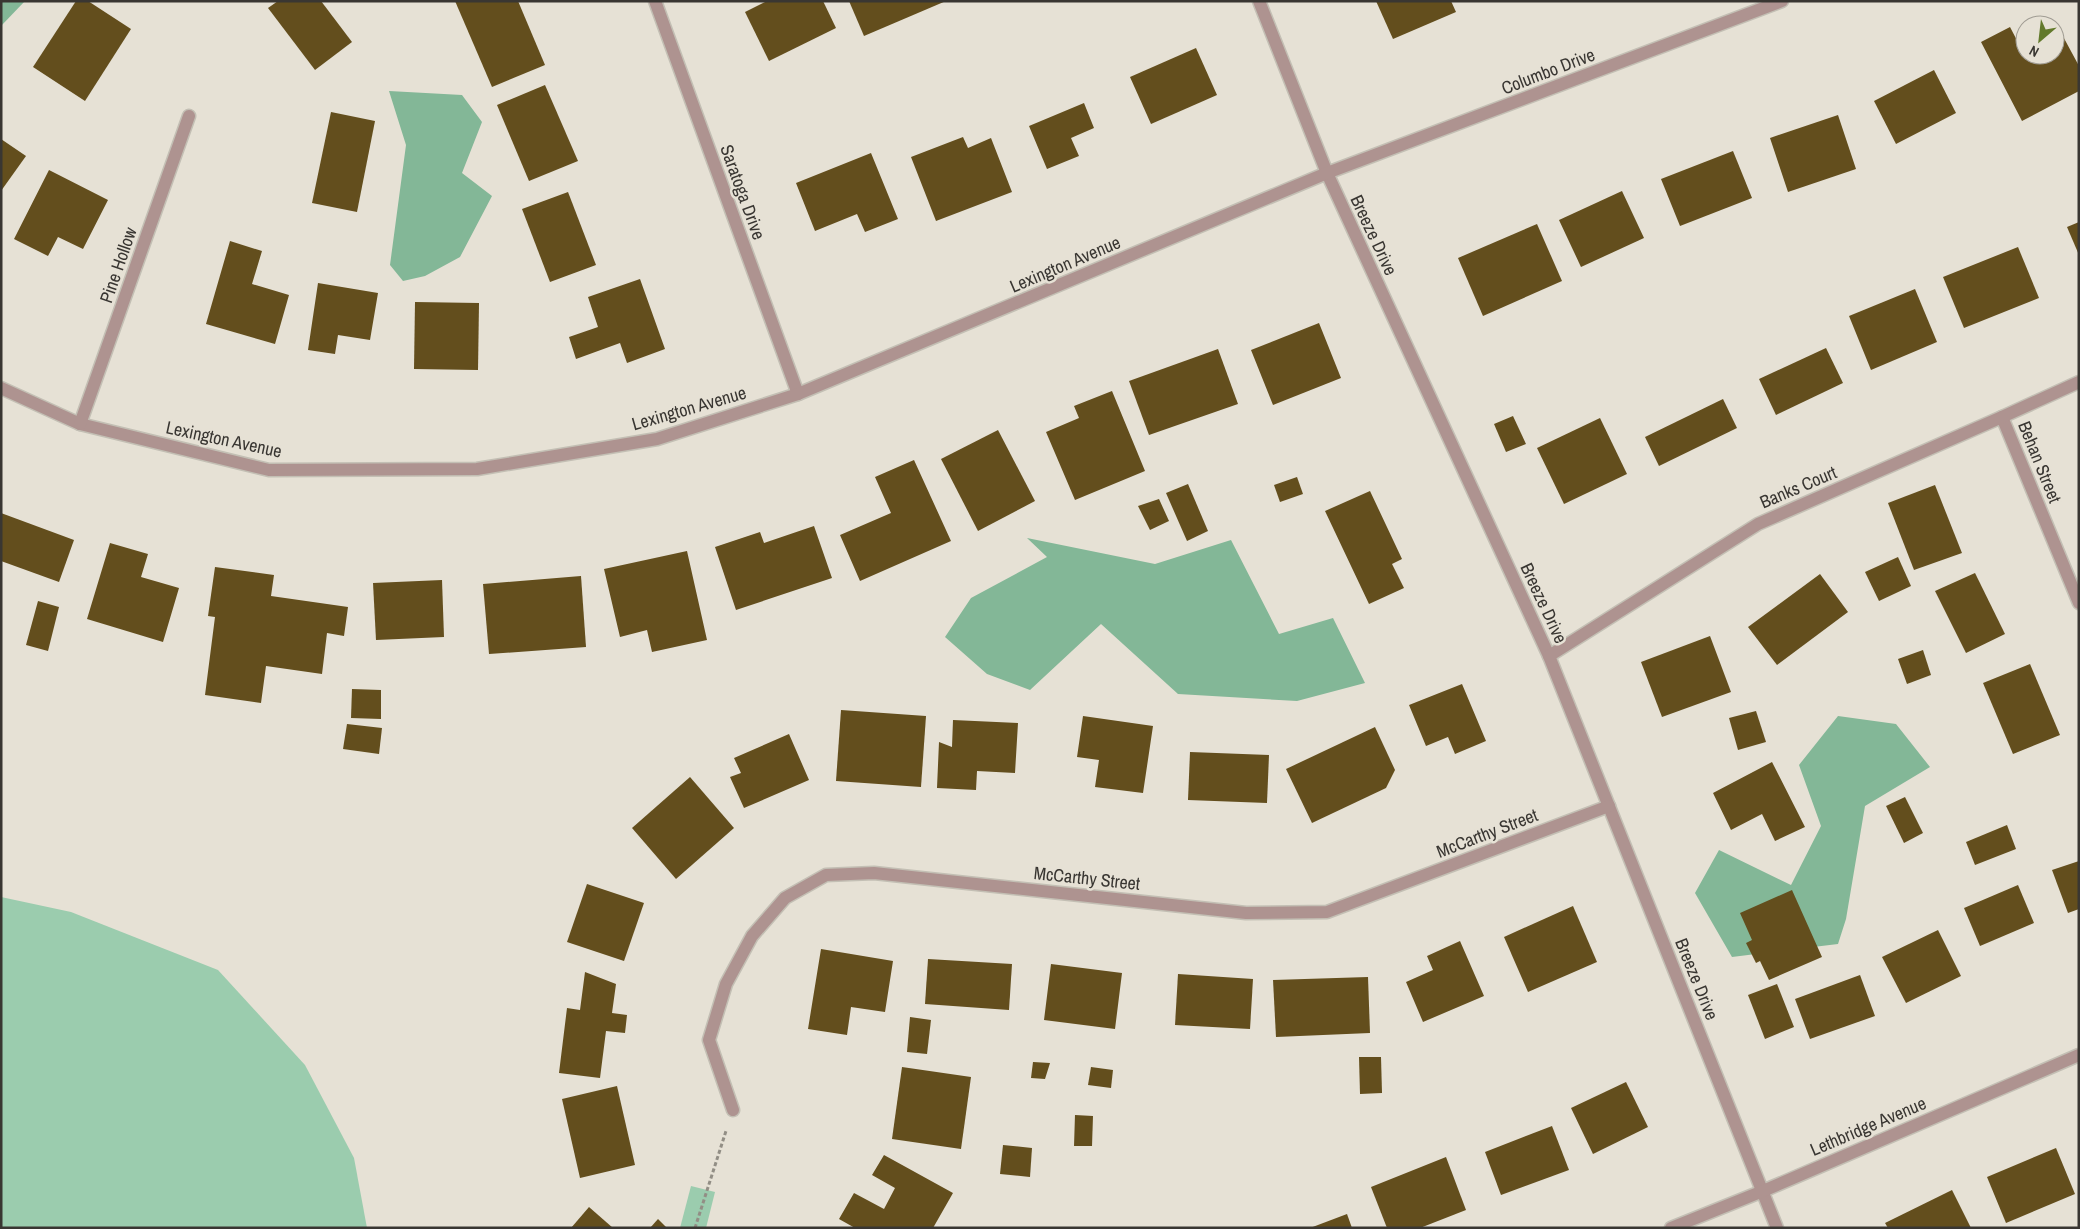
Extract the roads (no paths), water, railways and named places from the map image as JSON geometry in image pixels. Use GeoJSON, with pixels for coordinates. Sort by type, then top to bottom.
{"type":"FeatureCollection","features":[{"type":"Feature","properties":{"kind":"street","name":"Saratoga Drive"},"geometry":{"type":"LineString","coordinates":[[655,1],[798,394]]}},
{"type":"Feature","properties":{"kind":"street","name":"Breeze Drive"},"geometry":{"type":"LineString","coordinates":[[1259,1],[1327,173],[1549,656],[1777,1228]]}},
{"type":"Feature","properties":{"kind":"street","name":"Columbo Drive"},"geometry":{"type":"LineString","coordinates":[[1327,173],[1782,1]]}},
{"type":"Feature","properties":{"kind":"street","name":"Pine Hollow"},"geometry":{"type":"LineString","coordinates":[[80,424],[189,116]]}},
{"type":"Feature","properties":{"kind":"street","name":"Lexington Avenue"},"geometry":{"type":"LineString","coordinates":[[1,388],[80,424],[269,470],[477,469],[657,439],[798,394],[1327,173]]}},
{"type":"Feature","properties":{"kind":"street","name":"Banks Court"},"geometry":{"type":"LineString","coordinates":[[1549,656],[1758,524],[2079,382]]}},
{"type":"Feature","properties":{"kind":"street","name":"Behan Street"},"geometry":{"type":"LineString","coordinates":[[2002,417],[2079,603]]}},
{"type":"Feature","properties":{"kind":"street","name":"McCarthy Street"},"geometry":{"type":"LineString","coordinates":[[733,1110],[709,1040],[726,984],[752,936],[785,898],[826,876],[874,873],[1246,913],[1328,912],[1609,806]]}},
{"type":"Feature","properties":{"kind":"street","name":"Lethbridge Avenue"},"geometry":{"type":"LineString","coordinates":[[1670,1228],[1763,1191],[2079,1055]]}}]}
